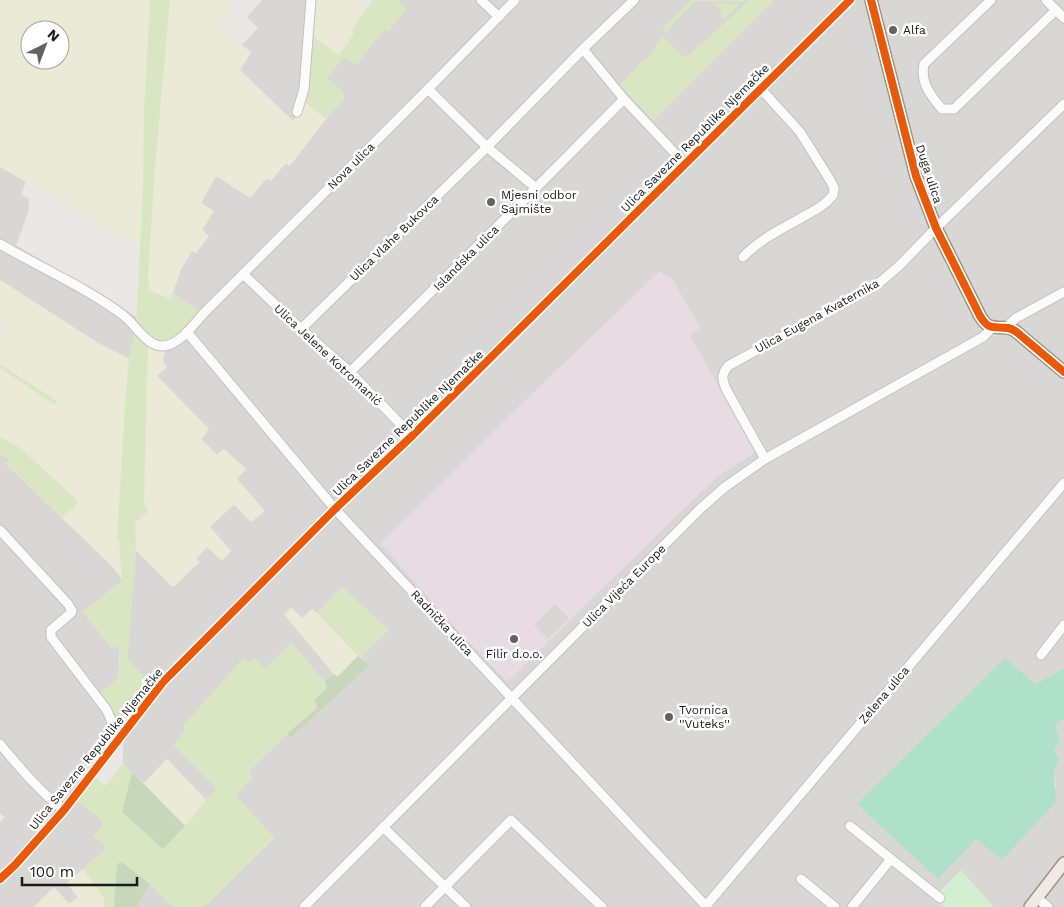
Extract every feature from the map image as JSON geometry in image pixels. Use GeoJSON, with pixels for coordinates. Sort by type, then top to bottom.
{"type":"FeatureCollection","features":[{"type":"Feature","properties":{"kind":"main road","name":"Duga ulica"},"geometry":{"type":"LineString","coordinates":[[872,0],[916,176],[936,228],[980,316],[987,326],[992,328]]}},
{"type":"Feature","properties":{"kind":"main road"},"geometry":{"type":"LineString","coordinates":[[992,328],[1012,329],[1064,372]]}},
{"type":"Feature","properties":{"kind":"main road"},"geometry":{"type":"LineString","coordinates":[[1034,902],[1064,863]]}},
{"type":"Feature","properties":{"kind":"street"},"geometry":{"type":"LineString","coordinates":[[297,112],[304,89],[311,0]]}},
{"type":"Feature","properties":{"kind":"street"},"geometry":{"type":"LineString","coordinates":[[481,0],[499,17]]}},
{"type":"Feature","properties":{"kind":"street","name":"Nova ulica"},"geometry":{"type":"LineString","coordinates":[[0,244],[83,290],[123,315],[148,340],[155,344],[165,346],[176,341],[515,0]]}},
{"type":"Feature","properties":{"kind":"street","name":"Ulica Vlahe Bukovca"},"geometry":{"type":"LineString","coordinates":[[301,329],[634,0]]}},
{"type":"Feature","properties":{"kind":"street","name":"Ulica Savezne Republike Njemačke"},"geometry":{"type":"LineString","coordinates":[[0,879],[64,810],[163,682],[850,0]]}},
{"type":"Feature","properties":{"kind":"street"},"geometry":{"type":"LineString","coordinates":[[991,0],[924,64],[925,83],[930,95],[942,110],[954,109],[1056,10]]}},
{"type":"Feature","properties":{"kind":"street"},"geometry":{"type":"LineString","coordinates":[[1046,0],[1064,18]]}},
{"type":"Feature","properties":{"kind":"street","name":"Ulica Savezne Republike Njemačke"},"geometry":{"type":"LineString","coordinates":[[583,49],[624,99],[685,164]]}},
{"type":"Feature","properties":{"kind":"street"},"geometry":{"type":"LineString","coordinates":[[428,89],[487,147],[536,188]]}},
{"type":"Feature","properties":{"kind":"street"},"geometry":{"type":"LineString","coordinates":[[743,257],[764,239],[823,206],[833,196],[834,188],[800,132],[761,89]]}},
{"type":"Feature","properties":{"kind":"street","name":"Islandska ulica"},"geometry":{"type":"LineString","coordinates":[[350,372],[624,99]]}},
{"type":"Feature","properties":{"kind":"street","name":"Ulica Eugena Kvaternika"},"geometry":{"type":"LineString","coordinates":[[765,459],[722,379],[724,371],[728,366],[878,283],[899,266],[1064,104]]}},
{"type":"Feature","properties":{"kind":"street","name":"Ulica Jelene Kotromanić"},"geometry":{"type":"LineString","coordinates":[[243,274],[350,372],[412,436]]}},
{"type":"Feature","properties":{"kind":"street"},"geometry":{"type":"LineString","coordinates":[[1006,328],[1016,318],[1064,292]]}},
{"type":"Feature","properties":{"kind":"street","name":"Ulica Vijeća Europe"},"geometry":{"type":"LineString","coordinates":[[304,907],[725,487],[765,459],[983,337],[992,328]]}},
{"type":"Feature","properties":{"kind":"street","name":"Radnička ulica"},"geometry":{"type":"LineString","coordinates":[[187,332],[335,510],[707,904],[718,907]]}},
{"type":"Feature","properties":{"kind":"street","name":"Zelena ulica"},"geometry":{"type":"LineString","coordinates":[[707,904],[1064,483]]}},
{"type":"Feature","properties":{"kind":"street"},"geometry":{"type":"LineString","coordinates":[[0,530],[71,608],[71,613],[51,630],[51,637],[106,710],[113,727],[122,736]]}},
{"type":"Feature","properties":{"kind":"street"},"geometry":{"type":"LineString","coordinates":[[1041,655],[1064,625]]}},
{"type":"Feature","properties":{"kind":"street"},"geometry":{"type":"LineString","coordinates":[[0,744],[30,780],[64,810]]}},
{"type":"Feature","properties":{"kind":"street"},"geometry":{"type":"LineString","coordinates":[[425,907],[511,820],[602,907]]}},
{"type":"Feature","properties":{"kind":"street"},"geometry":{"type":"LineString","coordinates":[[850,826],[940,898]]}},
{"type":"Feature","properties":{"kind":"street"},"geometry":{"type":"LineString","coordinates":[[384,827],[466,907]]}},
{"type":"Feature","properties":{"kind":"street"},"geometry":{"type":"LineString","coordinates":[[852,907],[891,859]]}},
{"type":"Feature","properties":{"kind":"street"},"geometry":{"type":"LineString","coordinates":[[801,879],[835,907]]}},
{"type":"Feature","properties":{"kind":"street"},"geometry":{"type":"LineString","coordinates":[[1034,902],[1048,907]]}},
{"type":"Feature","properties":{"kind":"shaded area"},"geometry":{"type":"Polygon","coordinates":[[[262,0],[311,0],[304,89],[294,122],[240,70],[251,52],[242,45],[258,28],[247,17],[262,0]]]}},
{"type":"Feature","properties":{"kind":"shaded area"},"geometry":{"type":"Polygon","coordinates":[[[397,0],[1064,0],[1064,668],[1036,684],[1005,658],[976,839],[1056,786],[1054,773],[1059,758],[1054,749],[1060,743],[1055,725],[1064,719],[1064,907],[204,907],[274,838],[234,796],[252,778],[248,772],[287,734],[291,738],[370,665],[361,657],[388,630],[342,587],[317,613],[312,609],[302,618],[284,614],[334,674],[325,682],[291,643],[265,669],[186,730],[174,745],[217,789],[206,800],[167,759],[144,783],[123,764],[123,743],[161,693],[127,660],[136,550],[173,587],[199,562],[196,559],[207,547],[231,551],[210,527],[234,504],[251,522],[237,479],[246,469],[224,449],[217,455],[201,439],[209,429],[157,376],[165,353],[164,349],[192,333],[206,319],[201,313],[172,293],[181,269],[192,251],[209,236],[201,230],[201,203],[216,176],[267,178],[271,181],[286,163],[290,165],[345,97],[340,89],[326,78],[344,57],[356,65],[384,29],[387,31],[406,9],[397,0]],[[659,272],[381,543],[455,627],[507,681],[715,478],[756,451],[689,335],[700,328],[672,279],[659,272]]]}},
{"type":"Feature","properties":{"kind":"shaded area"},"geometry":{"type":"Polygon","coordinates":[[[630,22],[657,48],[643,62],[616,36],[630,22]]]}},
{"type":"Feature","properties":{"kind":"shaded area"},"geometry":{"type":"Polygon","coordinates":[[[0,167],[26,182],[21,194],[29,199],[28,213],[16,245],[136,317],[136,327],[129,359],[98,343],[0,280],[0,167]]]}},
{"type":"Feature","properties":{"kind":"shaded area","name":"Filir d.o.o."},"geometry":{"type":"Polygon","coordinates":[[[659,272],[672,279],[700,328],[689,335],[756,451],[715,478],[508,681],[455,627],[381,544],[506,419],[659,272]]]}},
{"type":"Feature","properties":{"kind":"shaded area"},"geometry":{"type":"Polygon","coordinates":[[[0,454],[10,459],[6,464],[113,567],[122,581],[83,612],[112,648],[119,644],[119,669],[117,678],[110,687],[104,689],[110,716],[110,737],[85,769],[96,778],[78,801],[104,822],[103,843],[106,849],[68,882],[78,897],[69,904],[54,887],[34,907],[0,907],[0,822],[5,817],[0,813],[0,454]]]}},
{"type":"Feature","properties":{"kind":"shaded area"},"geometry":{"type":"Polygon","coordinates":[[[555,604],[569,618],[548,639],[534,625],[555,604]]]}},
{"type":"Feature","properties":{"kind":"shaded area"},"geometry":{"type":"Polygon","coordinates":[[[150,884],[173,907],[137,907],[150,884]]]}},
{"type":"Feature","properties":{"kind":"green space"},"geometry":{"type":"Polygon","coordinates":[[[0,0],[150,0],[140,245],[95,222],[0,166],[0,0]]]}},
{"type":"Feature","properties":{"kind":"green space"},"geometry":{"type":"Polygon","coordinates":[[[150,0],[170,0],[155,167],[148,275],[149,290],[170,299],[172,293],[201,313],[174,339],[162,342],[148,340],[144,503],[148,511],[135,523],[136,550],[127,660],[155,686],[120,727],[117,727],[98,695],[117,678],[119,644],[112,648],[83,612],[122,581],[119,540],[117,537],[126,391],[129,359],[136,327],[150,0]]]}},
{"type":"Feature","properties":{"kind":"green space"},"geometry":{"type":"Polygon","coordinates":[[[170,0],[234,0],[220,32],[251,52],[240,70],[293,122],[301,99],[326,119],[290,166],[285,163],[271,181],[267,178],[250,198],[216,176],[201,203],[214,211],[202,230],[209,236],[196,253],[192,251],[181,269],[171,299],[149,290],[148,275],[155,167],[170,0]]]}},
{"type":"Feature","properties":{"kind":"green space"},"geometry":{"type":"Polygon","coordinates":[[[311,0],[353,0],[367,9],[351,31],[354,34],[339,55],[308,33],[311,0]]]}},
{"type":"Feature","properties":{"kind":"green space"},"geometry":{"type":"Polygon","coordinates":[[[373,0],[397,0],[407,9],[388,32],[384,29],[356,65],[344,57],[327,78],[340,89],[345,97],[326,119],[301,99],[308,33],[339,55],[354,34],[351,31],[373,0]]]}},
{"type":"Feature","properties":{"kind":"green space"},"geometry":{"type":"Polygon","coordinates":[[[691,0],[746,0],[743,2],[696,1],[665,33],[662,30],[691,0]]]}},
{"type":"Feature","properties":{"kind":"green space"},"geometry":{"type":"Polygon","coordinates":[[[749,0],[774,0],[653,121],[620,85],[656,48],[654,46],[663,37],[685,58],[749,0]]]}},
{"type":"Feature","properties":{"kind":"green space"},"geometry":{"type":"Polygon","coordinates":[[[715,3],[739,5],[723,20],[721,11],[715,3]]]}},
{"type":"Feature","properties":{"kind":"green space"},"geometry":{"type":"Polygon","coordinates":[[[0,280],[98,343],[129,359],[117,536],[119,540],[121,578],[113,567],[62,518],[78,502],[20,448],[0,437],[0,368],[55,405],[57,401],[0,364],[0,327],[4,321],[0,319],[0,280]]]}},
{"type":"Feature","properties":{"kind":"green space"},"geometry":{"type":"Polygon","coordinates":[[[147,346],[165,353],[162,359],[167,367],[157,376],[209,429],[201,439],[217,455],[224,449],[246,469],[237,479],[265,511],[251,522],[234,504],[210,527],[231,551],[222,561],[207,547],[196,559],[200,562],[173,587],[136,550],[135,523],[148,511],[144,503],[147,346]]]}},
{"type":"Feature","properties":{"kind":"green space"},"geometry":{"type":"Polygon","coordinates":[[[0,364],[57,401],[55,405],[0,368],[0,364]]]}},
{"type":"Feature","properties":{"kind":"green space"},"geometry":{"type":"Polygon","coordinates":[[[0,437],[20,448],[79,502],[62,518],[6,463],[9,459],[0,454],[0,437]]]}},
{"type":"Feature","properties":{"kind":"green space"},"geometry":{"type":"Polygon","coordinates":[[[342,587],[388,629],[361,657],[317,613],[342,587]]]}},
{"type":"Feature","properties":{"kind":"green space"},"geometry":{"type":"Polygon","coordinates":[[[291,607],[302,618],[312,609],[358,656],[337,677],[284,614],[291,607]]]}},
{"type":"Feature","properties":{"kind":"green space"},"geometry":{"type":"Polygon","coordinates":[[[291,643],[328,686],[314,701],[317,706],[316,709],[248,772],[252,778],[235,795],[274,837],[204,907],[173,907],[150,884],[123,863],[117,865],[114,907],[104,907],[104,898],[83,869],[106,849],[103,843],[93,837],[104,822],[78,801],[96,778],[105,786],[123,764],[132,772],[122,812],[151,837],[185,826],[217,789],[174,745],[186,730],[183,726],[243,658],[249,663],[255,658],[265,669],[291,643]]]}},
{"type":"Feature","properties":{"kind":"green space"},"geometry":{"type":"Polygon","coordinates":[[[358,656],[370,665],[291,738],[287,734],[316,709],[317,706],[314,701],[327,687],[325,682],[334,674],[337,677],[358,656]]]}},
{"type":"Feature","properties":{"kind":"green space"},"geometry":{"type":"Polygon","coordinates":[[[1005,658],[1036,684],[1064,668],[1064,719],[1055,725],[1060,743],[1054,749],[1059,758],[1054,773],[1056,802],[1002,860],[976,839],[938,879],[857,804],[1005,658]]]}},
{"type":"Feature","properties":{"kind":"green space"},"geometry":{"type":"Polygon","coordinates":[[[167,759],[206,800],[185,826],[144,783],[167,759]]]}},
{"type":"Feature","properties":{"kind":"green space"},"geometry":{"type":"Polygon","coordinates":[[[132,772],[185,826],[163,849],[122,812],[132,772]]]}},
{"type":"Feature","properties":{"kind":"green space"},"geometry":{"type":"Polygon","coordinates":[[[120,862],[150,884],[137,907],[114,907],[117,865],[120,862]]]}},
{"type":"Feature","properties":{"kind":"green space"},"geometry":{"type":"Polygon","coordinates":[[[83,869],[104,899],[104,907],[34,907],[54,887],[69,904],[78,898],[67,883],[83,869]]]}},
{"type":"Feature","properties":{"kind":"green space"},"geometry":{"type":"Polygon","coordinates":[[[961,870],[994,907],[943,907],[933,898],[961,870]]]}},
{"type":"Feature","properties":{"kind":"cycle path"},"geometry":{"type":"LineString","coordinates":[[0,879],[64,810],[163,682],[335,509],[412,436],[850,0]]}},
{"type":"Feature","properties":{"kind":"cycle path"},"geometry":{"type":"LineString","coordinates":[[871,0],[916,176],[936,228],[980,316],[989,326],[1016,331],[1064,372]]}},
{"type":"Feature","properties":{"kind":"place","name":"Alfa"},"geometry":{"type":"Point","coordinates":[893,30]}},
{"type":"Feature","properties":{"kind":"place","name":"Mjesni odbor Sajmište"},"geometry":{"type":"Point","coordinates":[491,202]}},
{"type":"Feature","properties":{"kind":"place","name":"Filir d.o.o."},"geometry":{"type":"Point","coordinates":[514,639]}},
{"type":"Feature","properties":{"kind":"place","name":"Tvornica ''Vuteks''"},"geometry":{"type":"Point","coordinates":[669,717]}}]}
